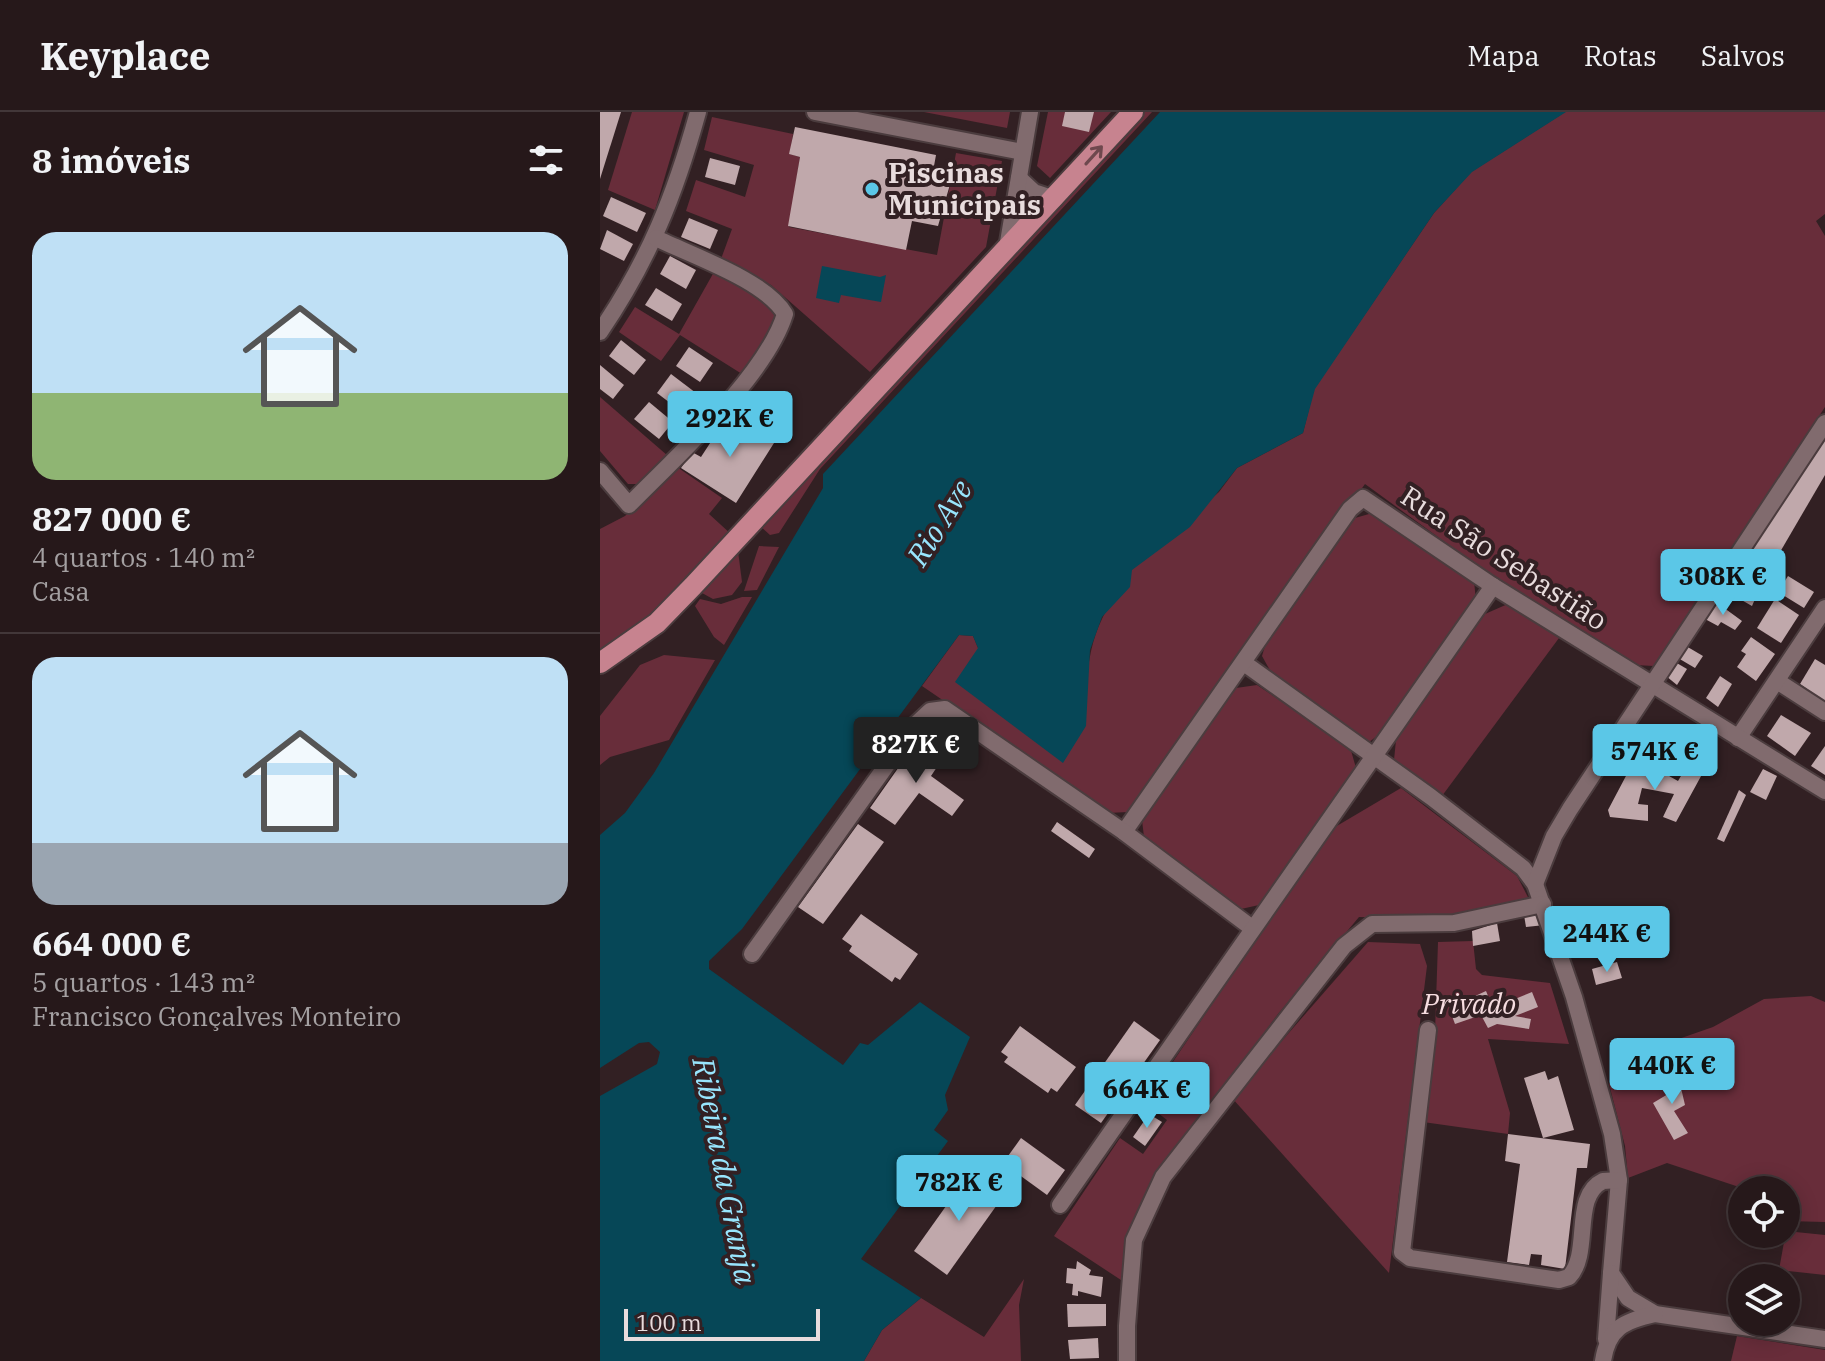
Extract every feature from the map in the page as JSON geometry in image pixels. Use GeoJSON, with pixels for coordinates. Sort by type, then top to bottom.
{"type":"FeatureCollection","features":[{"type":"Feature","properties":{"kind":"main road"},"geometry":{"type":"LineString","coordinates":[[600,663],[657,623],[684,596],[1133,112]]}},
{"type":"Feature","properties":{"kind":"street"},"geometry":{"type":"LineString","coordinates":[[600,332],[632,284],[656,238],[678,184],[698,112]]}},
{"type":"Feature","properties":{"kind":"street"},"geometry":{"type":"LineString","coordinates":[[815,112],[1023,152]]}},
{"type":"Feature","properties":{"kind":"street"},"geometry":{"type":"LineString","coordinates":[[1007,250],[1030,112]]}},
{"type":"Feature","properties":{"kind":"street"},"geometry":{"type":"LineString","coordinates":[[1019,178],[1034,192],[1055,199]]}},
{"type":"Feature","properties":{"kind":"street"},"geometry":{"type":"LineString","coordinates":[[600,471],[629,505],[747,376],[777,337],[785,314],[776,299],[656,238]]}},
{"type":"Feature","properties":{"kind":"street"},"geometry":{"type":"LineString","coordinates":[[1535,884],[1554,836],[1652,681],[1825,423]]}},
{"type":"Feature","properties":{"kind":"street","name":"Rua São Sebastião"},"geometry":{"type":"LineString","coordinates":[[1244,663],[1350,509],[1363,498],[1493,586],[1652,681],[1825,791]]}},
{"type":"Feature","properties":{"kind":"street"},"geometry":{"type":"LineString","coordinates":[[1060,1205],[1493,586]]}},
{"type":"Feature","properties":{"kind":"street"},"geometry":{"type":"LineString","coordinates":[[1738,738],[1825,608]]}},
{"type":"Feature","properties":{"kind":"street"},"geometry":{"type":"LineString","coordinates":[[1124,832],[1244,663],[1374,754],[1523,868],[1535,884],[1543,904],[1612,1134],[1619,1180],[1604,1353]]}},
{"type":"Feature","properties":{"kind":"street"},"geometry":{"type":"LineString","coordinates":[[1777,681],[1825,712]]}},
{"type":"Feature","properties":{"kind":"street"},"geometry":{"type":"LineString","coordinates":[[752,954],[916,724],[930,711],[945,709],[1124,832],[1252,928]]}},
{"type":"Feature","properties":{"kind":"street"},"geometry":{"type":"LineString","coordinates":[[1127,1361],[1127,1311],[1134,1240],[1163,1177],[1344,946],[1372,924],[1454,923],[1543,904]]}},
{"type":"Feature","properties":{"kind":"street"},"geometry":{"type":"LineString","coordinates":[[1428,1030],[1402,1252],[1410,1258],[1425,1261],[1559,1280],[1569,1277],[1577,1263],[1589,1193],[1603,1181],[1619,1180]]}},
{"type":"Feature","properties":{"kind":"street"},"geometry":{"type":"LineString","coordinates":[[1611,1273],[1628,1298],[1655,1314]]}},
{"type":"Feature","properties":{"kind":"street"},"geometry":{"type":"LineString","coordinates":[[1604,1353],[1612,1331],[1628,1320],[1655,1314],[1825,1339]]}},
{"type":"Feature","properties":{"kind":"green space"},"geometry":{"type":"Polygon","coordinates":[[[632,112],[684,112],[655,210],[608,190],[632,112]]]}},
{"type":"Feature","properties":{"kind":"green space"},"geometry":{"type":"Polygon","coordinates":[[[924,112],[1010,112],[1007,128],[924,112]]]}},
{"type":"Feature","properties":{"kind":"green space"},"geometry":{"type":"Polygon","coordinates":[[[1048,112],[1111,112],[1050,178],[1037,166],[1048,112]]]}},
{"type":"Feature","properties":{"kind":"green space"},"geometry":{"type":"Polygon","coordinates":[[[1145,112],[1152,112],[820,469],[779,533],[770,535],[760,526],[1145,112]]]}},
{"type":"Feature","properties":{"kind":"green space"},"geometry":{"type":"Polygon","coordinates":[[[1565,112],[1825,112],[1825,214],[1816,221],[1825,236],[1825,407],[1654,666],[1635,665],[1493,577],[1365,484],[1128,812],[1108,813],[922,686],[959,635],[973,636],[978,648],[1086,682],[1091,650],[1099,627],[1106,612],[1127,585],[1131,570],[1219,492],[1237,468],[1303,433],[1314,389],[1434,213],[1471,172],[1565,112]]]}},
{"type":"Feature","properties":{"kind":"green space"},"geometry":{"type":"Polygon","coordinates":[[[712,117],[793,134],[790,154],[800,157],[789,227],[937,255],[956,153],[1002,161],[986,247],[870,372],[771,285],[721,259],[732,229],[686,211],[696,180],[745,197],[754,165],[704,150],[712,117]]]}},
{"type":"Feature","properties":{"kind":"green space"},"geometry":{"type":"Polygon","coordinates":[[[714,272],[771,302],[779,317],[774,335],[742,374],[680,335],[661,361],[619,332],[635,307],[679,334],[714,272]]]}},
{"type":"Feature","properties":{"kind":"green space"},"geometry":{"type":"Polygon","coordinates":[[[600,397],[668,456],[638,484],[628,484],[600,451],[600,397]]]}},
{"type":"Feature","properties":{"kind":"green space"},"geometry":{"type":"Polygon","coordinates":[[[677,467],[722,498],[709,514],[732,535],[651,615],[600,655],[600,529],[625,516],[677,467]]]}},
{"type":"Feature","properties":{"kind":"green space"},"geometry":{"type":"Polygon","coordinates":[[[1376,512],[1474,581],[1476,601],[1384,731],[1369,742],[1272,674],[1262,656],[1265,646],[1355,518],[1376,512]]]}},
{"type":"Feature","properties":{"kind":"green space"},"geometry":{"type":"Polygon","coordinates":[[[759,546],[779,547],[757,590],[744,591],[759,546]]]}},
{"type":"Feature","properties":{"kind":"green space"},"geometry":{"type":"Polygon","coordinates":[[[738,551],[742,582],[732,595],[713,599],[702,593],[738,551]]]}},
{"type":"Feature","properties":{"kind":"green space"},"geometry":{"type":"Polygon","coordinates":[[[752,597],[724,645],[714,637],[695,606],[700,599],[721,604],[752,597]]]}},
{"type":"Feature","properties":{"kind":"green space"},"geometry":{"type":"Polygon","coordinates":[[[1510,603],[1559,638],[1442,796],[1394,760],[1396,740],[1485,614],[1510,603]]]}},
{"type":"Feature","properties":{"kind":"green space"},"geometry":{"type":"Polygon","coordinates":[[[664,655],[715,660],[669,740],[610,757],[600,765],[600,716],[640,665],[664,655]]]}},
{"type":"Feature","properties":{"kind":"green space"},"geometry":{"type":"Polygon","coordinates":[[[1257,685],[1350,747],[1356,768],[1259,905],[1241,909],[1144,837],[1142,820],[1236,688],[1257,685]]]}},
{"type":"Feature","properties":{"kind":"green space"},"geometry":{"type":"Polygon","coordinates":[[[1401,788],[1517,876],[1530,901],[1445,916],[1359,917],[1278,1014],[1183,1143],[1158,1170],[1141,1205],[1121,1280],[1054,1236],[1120,1138],[1143,1154],[1167,1120],[1145,1103],[1330,830],[1401,788]]]}},
{"type":"Feature","properties":{"kind":"green space","name":"Privado"},"geometry":{"type":"Polygon","coordinates":[[[1473,941],[1476,969],[1482,975],[1550,983],[1569,1044],[1488,1039],[1510,1113],[1508,1134],[1423,1122],[1435,1032],[1438,942],[1473,941]]]}},
{"type":"Feature","properties":{"kind":"green space"},"geometry":{"type":"Polygon","coordinates":[[[1368,942],[1420,944],[1427,966],[1389,1273],[1232,1098],[1368,942]]]}},
{"type":"Feature","properties":{"kind":"green space"},"geometry":{"type":"Polygon","coordinates":[[[1811,996],[1825,1002],[1825,1222],[1800,1221],[1800,1176],[1728,1176],[1728,1183],[1667,1163],[1628,1178],[1625,1146],[1609,1084],[1644,1051],[1713,1027],[1764,999],[1811,996]]]}},
{"type":"Feature","properties":{"kind":"green space"},"geometry":{"type":"Polygon","coordinates":[[[1800,1232],[1825,1235],[1825,1275],[1800,1272],[1800,1264],[1780,1264],[1783,1248],[1800,1248],[1800,1232]]]}},
{"type":"Feature","properties":{"kind":"green space"},"geometry":{"type":"Polygon","coordinates":[[[1024,1279],[1019,1305],[1021,1361],[864,1361],[882,1330],[921,1298],[984,1337],[1024,1279]]]}},
{"type":"Feature","properties":{"kind":"green space"},"geometry":{"type":"Polygon","coordinates":[[[1737,1336],[1825,1350],[1825,1361],[1731,1361],[1737,1336]]]}},
{"type":"Feature","properties":{"kind":"water"},"geometry":{"type":"Polygon","coordinates":[[[1160,112],[1566,112],[1472,172],[1434,213],[1315,389],[1303,433],[1237,468],[1190,527],[1132,570],[1130,587],[1102,617],[1090,650],[1086,726],[1063,763],[955,682],[978,648],[973,636],[959,635],[742,929],[709,961],[709,969],[843,1065],[860,1043],[868,1045],[920,1002],[970,1037],[945,1095],[948,1110],[934,1130],[948,1141],[861,1259],[921,1298],[882,1330],[864,1361],[600,1361],[600,1096],[657,1064],[660,1052],[649,1042],[639,1043],[600,1068],[600,835],[625,813],[654,773],[823,488],[823,474],[1160,112]]]}},
{"type":"Feature","properties":{"kind":"water"},"geometry":{"type":"Polygon","coordinates":[[[822,266],[880,277],[886,275],[881,302],[841,295],[839,303],[816,298],[822,266]]]}},
{"type":"Feature","properties":{"kind":"building"},"geometry":{"type":"Polygon","coordinates":[[[600,112],[621,112],[600,179],[600,112]]]}},
{"type":"Feature","properties":{"kind":"building"},"geometry":{"type":"Polygon","coordinates":[[[1065,112],[1094,112],[1089,132],[1062,126],[1065,112]]]}},
{"type":"Feature","properties":{"kind":"building","name":"Piscinas Municipais"},"geometry":{"type":"Polygon","coordinates":[[[795,127],[936,155],[932,177],[951,181],[938,226],[912,221],[906,250],[788,226],[800,157],[789,154],[795,127]]]}},
{"type":"Feature","properties":{"kind":"building"},"geometry":{"type":"Polygon","coordinates":[[[710,158],[740,166],[735,185],[705,177],[710,158]]]}},
{"type":"Feature","properties":{"kind":"building"},"geometry":{"type":"Polygon","coordinates":[[[611,197],[646,213],[637,232],[603,216],[611,197]]]}},
{"type":"Feature","properties":{"kind":"building"},"geometry":{"type":"Polygon","coordinates":[[[689,218],[718,230],[710,249],[681,237],[689,218]]]}},
{"type":"Feature","properties":{"kind":"building"},"geometry":{"type":"Polygon","coordinates":[[[607,230],[633,244],[624,261],[600,249],[607,230]]]}},
{"type":"Feature","properties":{"kind":"building"},"geometry":{"type":"Polygon","coordinates":[[[670,256],[696,270],[686,289],[660,274],[670,256]]]}},
{"type":"Feature","properties":{"kind":"building"},"geometry":{"type":"Polygon","coordinates":[[[656,288],[682,304],[672,321],[645,305],[656,288]]]}},
{"type":"Feature","properties":{"kind":"building"},"geometry":{"type":"Polygon","coordinates":[[[621,340],[646,360],[634,375],[609,356],[621,340]]]}},
{"type":"Feature","properties":{"kind":"building"},"geometry":{"type":"Polygon","coordinates":[[[689,347],[713,363],[700,382],[676,366],[689,347]]]}},
{"type":"Feature","properties":{"kind":"building"},"geometry":{"type":"Polygon","coordinates":[[[600,365],[624,385],[613,399],[600,389],[600,365]]]}},
{"type":"Feature","properties":{"kind":"building"},"geometry":{"type":"Polygon","coordinates":[[[671,374],[696,393],[682,412],[657,393],[671,374]]]}},
{"type":"Feature","properties":{"kind":"building"},"geometry":{"type":"Polygon","coordinates":[[[649,402],[673,422],[659,439],[634,419],[649,402]]]}},
{"type":"Feature","properties":{"kind":"building"},"geometry":{"type":"Polygon","coordinates":[[[729,414],[774,443],[736,503],[681,468],[692,452],[701,457],[729,414]]]}},
{"type":"Feature","properties":{"kind":"building"},"geometry":{"type":"Polygon","coordinates":[[[1825,440],[1825,475],[1773,564],[1751,550],[1825,440]]]}},
{"type":"Feature","properties":{"kind":"building"},"geometry":{"type":"Polygon","coordinates":[[[1734,575],[1759,590],[1752,606],[1724,590],[1734,575]]]}},
{"type":"Feature","properties":{"kind":"building"},"geometry":{"type":"Polygon","coordinates":[[[1788,576],[1814,592],[1804,608],[1778,592],[1788,576]]]}},
{"type":"Feature","properties":{"kind":"building"},"geometry":{"type":"Polygon","coordinates":[[[1775,599],[1799,615],[1781,643],[1757,628],[1775,599]]]}},
{"type":"Feature","properties":{"kind":"building"},"geometry":{"type":"Polygon","coordinates":[[[1716,602],[1742,621],[1735,630],[1721,622],[1718,626],[1705,619],[1716,602]]]}},
{"type":"Feature","properties":{"kind":"building"},"geometry":{"type":"Polygon","coordinates":[[[1751,637],[1775,654],[1756,681],[1737,667],[1746,654],[1741,651],[1751,637]]]}},
{"type":"Feature","properties":{"kind":"building"},"geometry":{"type":"Polygon","coordinates":[[[1686,646],[1703,656],[1695,668],[1678,658],[1686,646]]]}},
{"type":"Feature","properties":{"kind":"building"},"geometry":{"type":"Polygon","coordinates":[[[1815,659],[1825,665],[1825,702],[1800,684],[1815,659]]]}},
{"type":"Feature","properties":{"kind":"building"},"geometry":{"type":"Polygon","coordinates":[[[1675,662],[1687,669],[1677,685],[1666,676],[1675,662]]]}},
{"type":"Feature","properties":{"kind":"building"},"geometry":{"type":"Polygon","coordinates":[[[1720,676],[1732,684],[1718,707],[1706,698],[1720,676]]]}},
{"type":"Feature","properties":{"kind":"building"},"geometry":{"type":"Polygon","coordinates":[[[1781,715],[1811,733],[1795,756],[1767,736],[1781,715]]]}},
{"type":"Feature","properties":{"kind":"building"},"geometry":{"type":"Polygon","coordinates":[[[920,737],[945,755],[931,776],[964,800],[952,816],[919,793],[895,825],[870,808],[920,737]]]}},
{"type":"Feature","properties":{"kind":"building"},"geometry":{"type":"Polygon","coordinates":[[[1825,746],[1825,775],[1811,766],[1825,746]]]}},
{"type":"Feature","properties":{"kind":"building"},"geometry":{"type":"Polygon","coordinates":[[[1691,759],[1706,767],[1676,822],[1663,817],[1674,794],[1642,788],[1638,804],[1648,805],[1648,821],[1610,817],[1608,810],[1627,774],[1638,774],[1644,762],[1678,781],[1691,759]]]}},
{"type":"Feature","properties":{"kind":"building"},"geometry":{"type":"Polygon","coordinates":[[[1763,769],[1777,776],[1766,800],[1750,792],[1763,769]]]}},
{"type":"Feature","properties":{"kind":"building"},"geometry":{"type":"Polygon","coordinates":[[[1739,790],[1746,795],[1724,842],[1717,839],[1739,790]]]}},
{"type":"Feature","properties":{"kind":"building"},"geometry":{"type":"Polygon","coordinates":[[[1057,822],[1095,849],[1089,858],[1051,831],[1057,822]]]}},
{"type":"Feature","properties":{"kind":"building"},"geometry":{"type":"Polygon","coordinates":[[[858,824],[884,842],[823,924],[798,907],[858,824]]]}},
{"type":"Feature","properties":{"kind":"building"},"geometry":{"type":"Polygon","coordinates":[[[1541,910],[1545,925],[1526,927],[1524,915],[1541,910]]]}},
{"type":"Feature","properties":{"kind":"building"},"geometry":{"type":"Polygon","coordinates":[[[861,914],[918,954],[900,980],[895,977],[892,982],[849,951],[852,946],[842,939],[861,914]]]}},
{"type":"Feature","properties":{"kind":"building"},"geometry":{"type":"Polygon","coordinates":[[[1497,923],[1500,941],[1473,946],[1472,931],[1497,923]]]}},
{"type":"Feature","properties":{"kind":"building"},"geometry":{"type":"Polygon","coordinates":[[[1608,934],[1612,950],[1587,956],[1583,939],[1608,934]]]}},
{"type":"Feature","properties":{"kind":"building"},"geometry":{"type":"Polygon","coordinates":[[[1617,962],[1622,978],[1596,985],[1592,969],[1617,962]]]}},
{"type":"Feature","properties":{"kind":"building"},"geometry":{"type":"Polygon","coordinates":[[[1486,991],[1493,1008],[1532,992],[1538,1007],[1515,1016],[1531,1019],[1529,1029],[1497,1024],[1488,1028],[1481,1015],[1455,1024],[1449,1008],[1486,991]]]}},
{"type":"Feature","properties":{"kind":"building"},"geometry":{"type":"Polygon","coordinates":[[[1134,1021],[1160,1040],[1101,1123],[1075,1105],[1134,1021]]]}},
{"type":"Feature","properties":{"kind":"building"},"geometry":{"type":"Polygon","coordinates":[[[1020,1026],[1076,1067],[1057,1092],[1051,1088],[1048,1093],[1004,1062],[1008,1057],[1001,1052],[1020,1026]]]}},
{"type":"Feature","properties":{"kind":"building"},"geometry":{"type":"Polygon","coordinates":[[[1545,1071],[1548,1080],[1558,1076],[1574,1130],[1543,1138],[1524,1078],[1545,1071]]]}},
{"type":"Feature","properties":{"kind":"building"},"geometry":{"type":"Polygon","coordinates":[[[1677,1071],[1685,1105],[1674,1111],[1688,1133],[1674,1140],[1653,1103],[1668,1094],[1664,1075],[1677,1071]]]}},
{"type":"Feature","properties":{"kind":"building"},"geometry":{"type":"Polygon","coordinates":[[[1149,1114],[1162,1122],[1145,1146],[1133,1137],[1149,1114]]]}},
{"type":"Feature","properties":{"kind":"building"},"geometry":{"type":"Polygon","coordinates":[[[1508,1134],[1590,1144],[1587,1168],[1577,1168],[1565,1269],[1541,1265],[1542,1255],[1531,1254],[1529,1265],[1507,1262],[1520,1164],[1505,1161],[1508,1134]]]}},
{"type":"Feature","properties":{"kind":"building"},"geometry":{"type":"Polygon","coordinates":[[[1021,1138],[1065,1170],[1047,1195],[1003,1163],[1021,1138]]]}},
{"type":"Feature","properties":{"kind":"building"},"geometry":{"type":"Polygon","coordinates":[[[971,1171],[1004,1195],[947,1275],[914,1251],[971,1171]]]}},
{"type":"Feature","properties":{"kind":"building"},"geometry":{"type":"Polygon","coordinates":[[[1077,1261],[1091,1270],[1089,1275],[1103,1277],[1101,1297],[1078,1291],[1078,1296],[1072,1295],[1073,1284],[1066,1283],[1067,1268],[1076,1269],[1077,1261]]]}},
{"type":"Feature","properties":{"kind":"building"},"geometry":{"type":"Polygon","coordinates":[[[1067,1304],[1106,1304],[1106,1326],[1068,1327],[1067,1304]]]}},
{"type":"Feature","properties":{"kind":"building"},"geometry":{"type":"Polygon","coordinates":[[[1098,1338],[1099,1358],[1070,1359],[1068,1340],[1098,1338]]]}},
{"type":"Feature","properties":{"kind":"place","name":"Piscinas Municipais"},"geometry":{"type":"Point","coordinates":[872,189]}},
{"type":"Feature","properties":{"kind":"water label","name":"Rio Ave"},"geometry":{"type":"Point","coordinates":[940,523]}},
{"type":"Feature","properties":{"kind":"water label","name":"Ribeira da Granja"},"geometry":{"type":"Point","coordinates":[724,1171]}}]}
